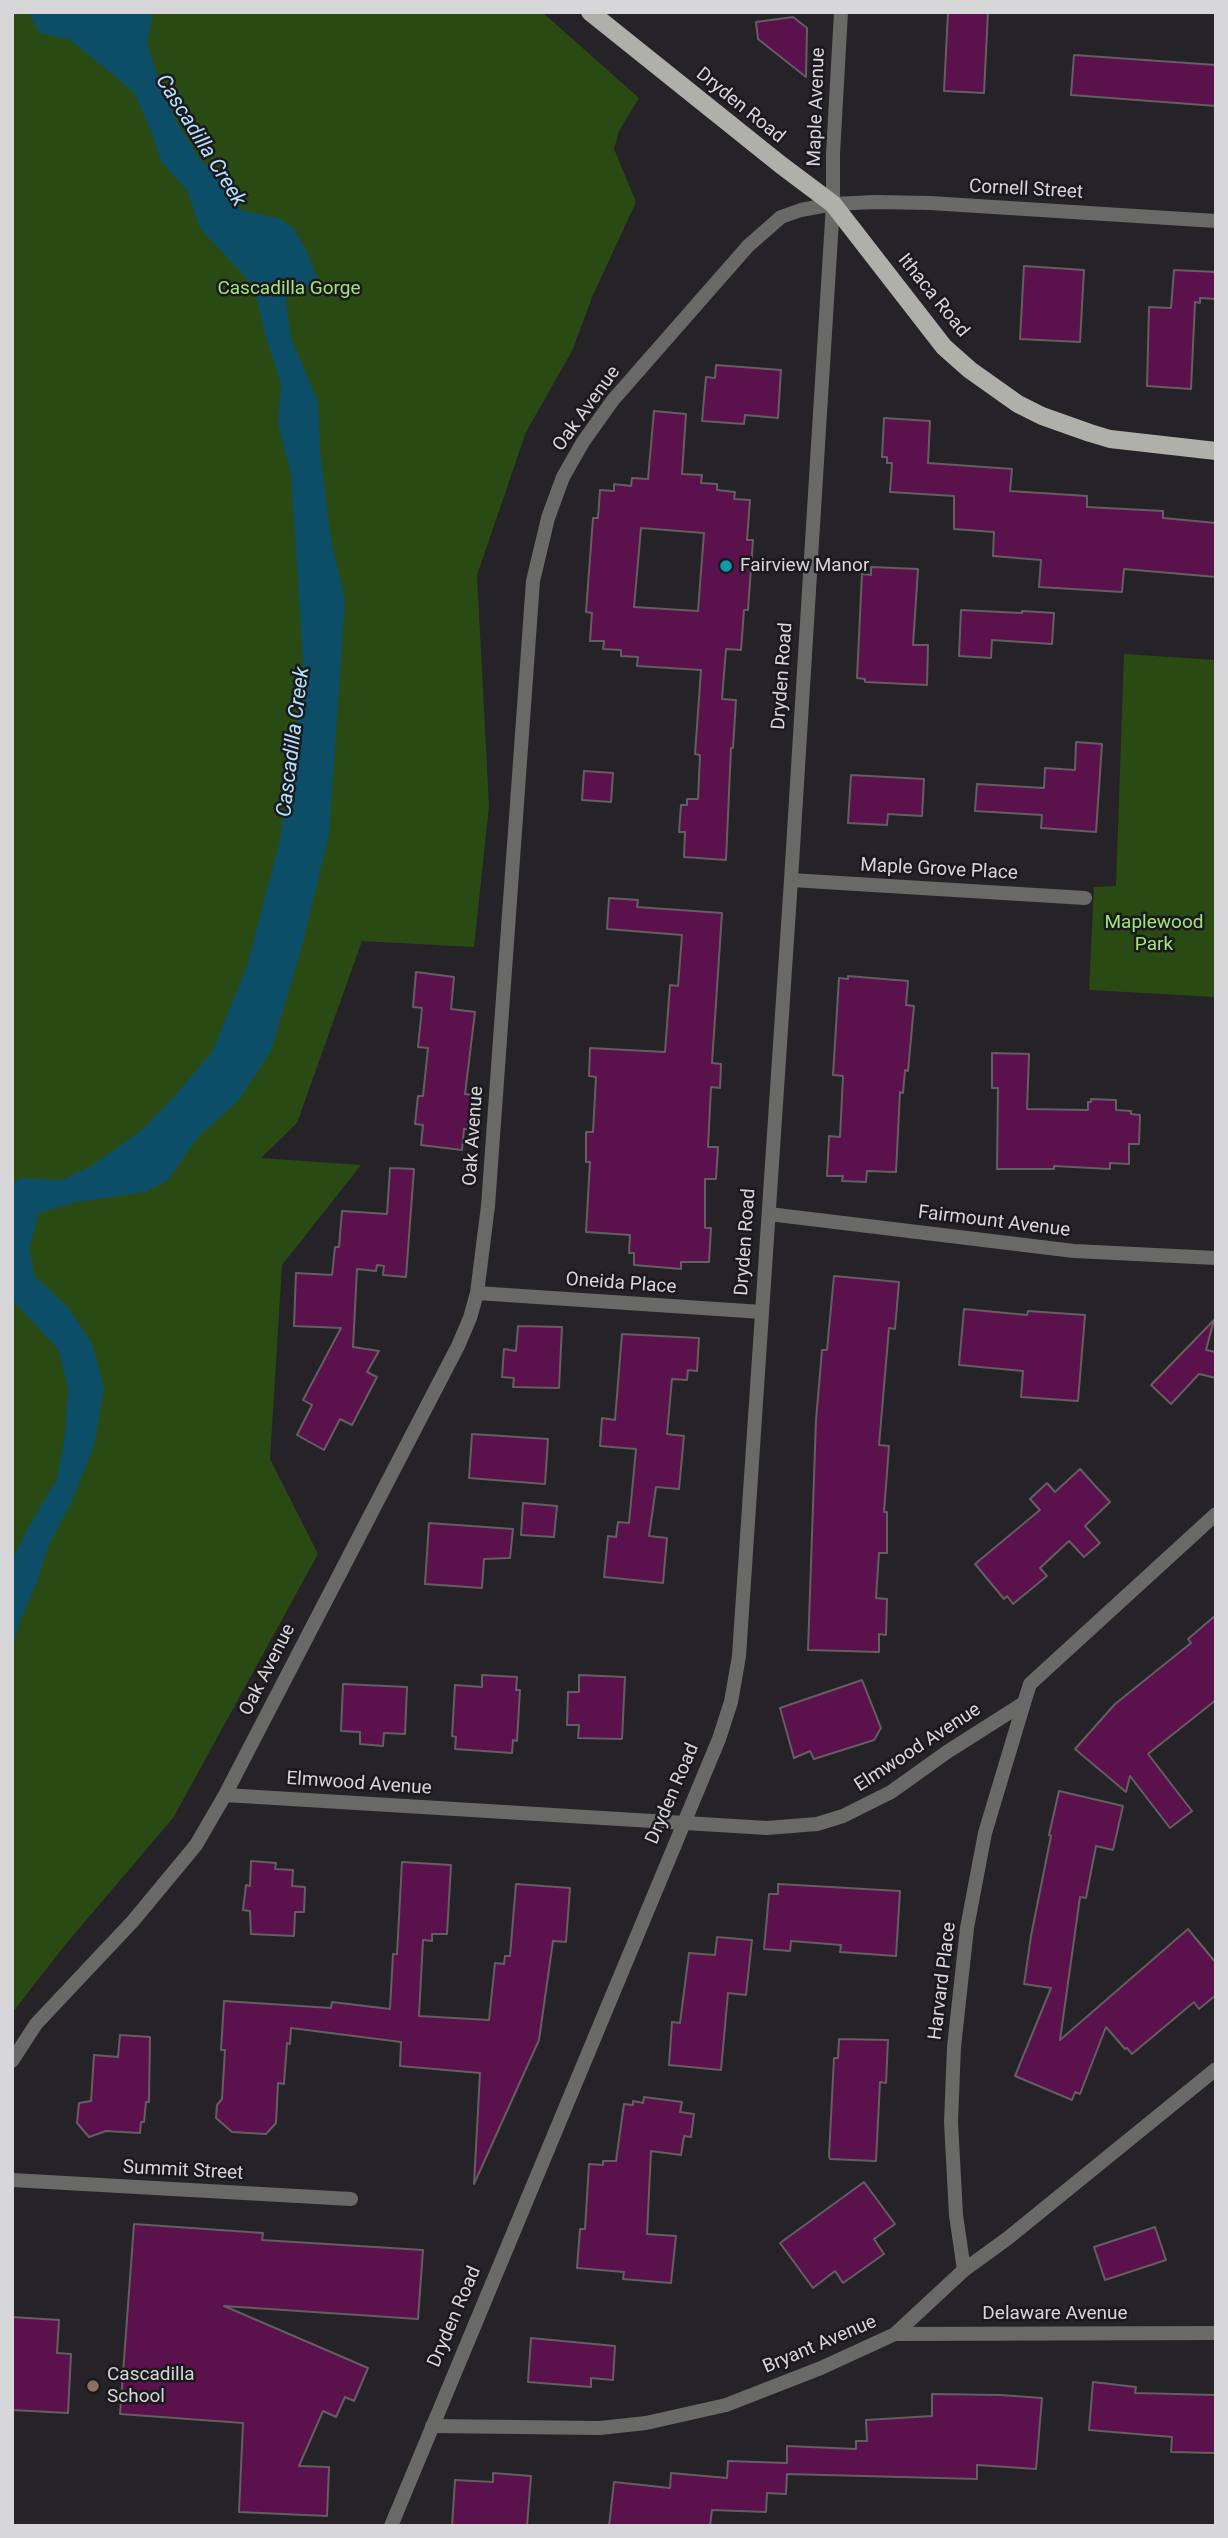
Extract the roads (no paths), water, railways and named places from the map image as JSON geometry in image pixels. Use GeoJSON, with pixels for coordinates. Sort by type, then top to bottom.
{"type":"FeatureCollection","features":[{"type":"Feature","properties":{"kind":"main road","name":"Dryden Road"},"geometry":{"type":"LineString","coordinates":[[590,12],[781,165],[834,204]]}},
{"type":"Feature","properties":{"kind":"main road","name":"Ithaca Road"},"geometry":{"type":"LineString","coordinates":[[834,204],[944,347],[970,370],[1018,404],[1042,416],[1110,439],[1216,451]]}},
{"type":"Feature","properties":{"kind":"street","name":"Maple Avenue"},"geometry":{"type":"LineString","coordinates":[[834,204],[833,154],[841,12]]}},
{"type":"Feature","properties":{"kind":"street","name":"Cornell Street"},"geometry":{"type":"LineString","coordinates":[[834,204],[930,203],[1216,221]]}},
{"type":"Feature","properties":{"kind":"street","name":"Dryden Road"},"geometry":{"type":"LineString","coordinates":[[390,2526],[723,1727],[731,1702],[739,1656],[834,204]]}},
{"type":"Feature","properties":{"kind":"street","name":"Oak Avenue"},"geometry":{"type":"LineString","coordinates":[[12,2061],[36,2024],[133,1921],[196,1845],[225,1796],[458,1346],[477,1293],[488,1206],[533,581],[548,518],[564,477],[583,442],[613,400],[748,246],[781,217],[834,204]]}},
{"type":"Feature","properties":{"kind":"street","name":"Maple Grove Place"},"geometry":{"type":"LineString","coordinates":[[791,880],[1085,898]]}},
{"type":"Feature","properties":{"kind":"street","name":"Fairmount Avenue"},"geometry":{"type":"LineString","coordinates":[[769,1214],[1074,1251],[1216,1258]]}},
{"type":"Feature","properties":{"kind":"street","name":"Oneida Place"},"geometry":{"type":"LineString","coordinates":[[477,1293],[762,1312]]}},
{"type":"Feature","properties":{"kind":"street","name":"Elmwood Avenue"},"geometry":{"type":"LineString","coordinates":[[225,1796],[778,1828],[808,1825],[843,1816],[891,1791],[1024,1703],[1030,1684],[1216,1514]]}},
{"type":"Feature","properties":{"kind":"street","name":"Harvard Place"},"geometry":{"type":"LineString","coordinates":[[964,2270],[956,2215],[951,2122],[954,2047],[967,1928],[985,1833],[1024,1703]]}},
{"type":"Feature","properties":{"kind":"street","name":"Bryant Avenue"},"geometry":{"type":"LineString","coordinates":[[432,2426],[600,2428],[646,2423],[726,2405],[821,2368],[895,2334],[964,2270],[1008,2238],[1216,2069]]}},
{"type":"Feature","properties":{"kind":"street","name":"Summit Street"},"geometry":{"type":"LineString","coordinates":[[12,2180],[351,2199]]}},
{"type":"Feature","properties":{"kind":"street","name":"Delaware Avenue"},"geometry":{"type":"LineString","coordinates":[[895,2334],[1216,2333]]}},
{"type":"Feature","properties":{"kind":"water"},"geometry":{"type":"Polygon","coordinates":[[[28,12],[153,12],[147,44],[178,124],[199,158],[226,183],[241,210],[281,219],[294,229],[306,250],[320,283],[309,289],[294,289],[286,300],[291,338],[318,401],[320,451],[331,540],[345,600],[329,835],[301,950],[271,1051],[239,1100],[198,1137],[167,1181],[145,1192],[77,1202],[39,1213],[29,1249],[35,1277],[67,1306],[92,1343],[104,1388],[94,1446],[71,1503],[48,1547],[12,1648],[12,1560],[57,1479],[65,1434],[68,1387],[58,1349],[12,1300],[12,1185],[20,1178],[63,1180],[93,1165],[142,1130],[212,1052],[247,966],[280,840],[304,676],[291,474],[278,425],[281,384],[265,334],[254,286],[200,228],[188,192],[161,161],[134,92],[69,39],[40,33],[28,12]]]}},
{"type":"Feature","properties":{"kind":"place","name":"Fairview Manor"},"geometry":{"type":"Point","coordinates":[726,566]}},
{"type":"Feature","properties":{"kind":"place","name":"Cascadilla School"},"geometry":{"type":"Point","coordinates":[93,2386]}},
{"type":"Feature","properties":{"kind":"water label","name":"Cascadilla Creek"},"geometry":{"type":"Point","coordinates":[200,141]}},
{"type":"Feature","properties":{"kind":"water label","name":"Cascadilla Creek"},"geometry":{"type":"Point","coordinates":[294,742]}},
{"type":"Feature","properties":{"kind":"park label","name":"Cascadilla Gorge"},"geometry":{"type":"Point","coordinates":[289,289]}},
{"type":"Feature","properties":{"kind":"park label","name":"Maplewood Park"},"geometry":{"type":"Point","coordinates":[1154,934]}}]}
